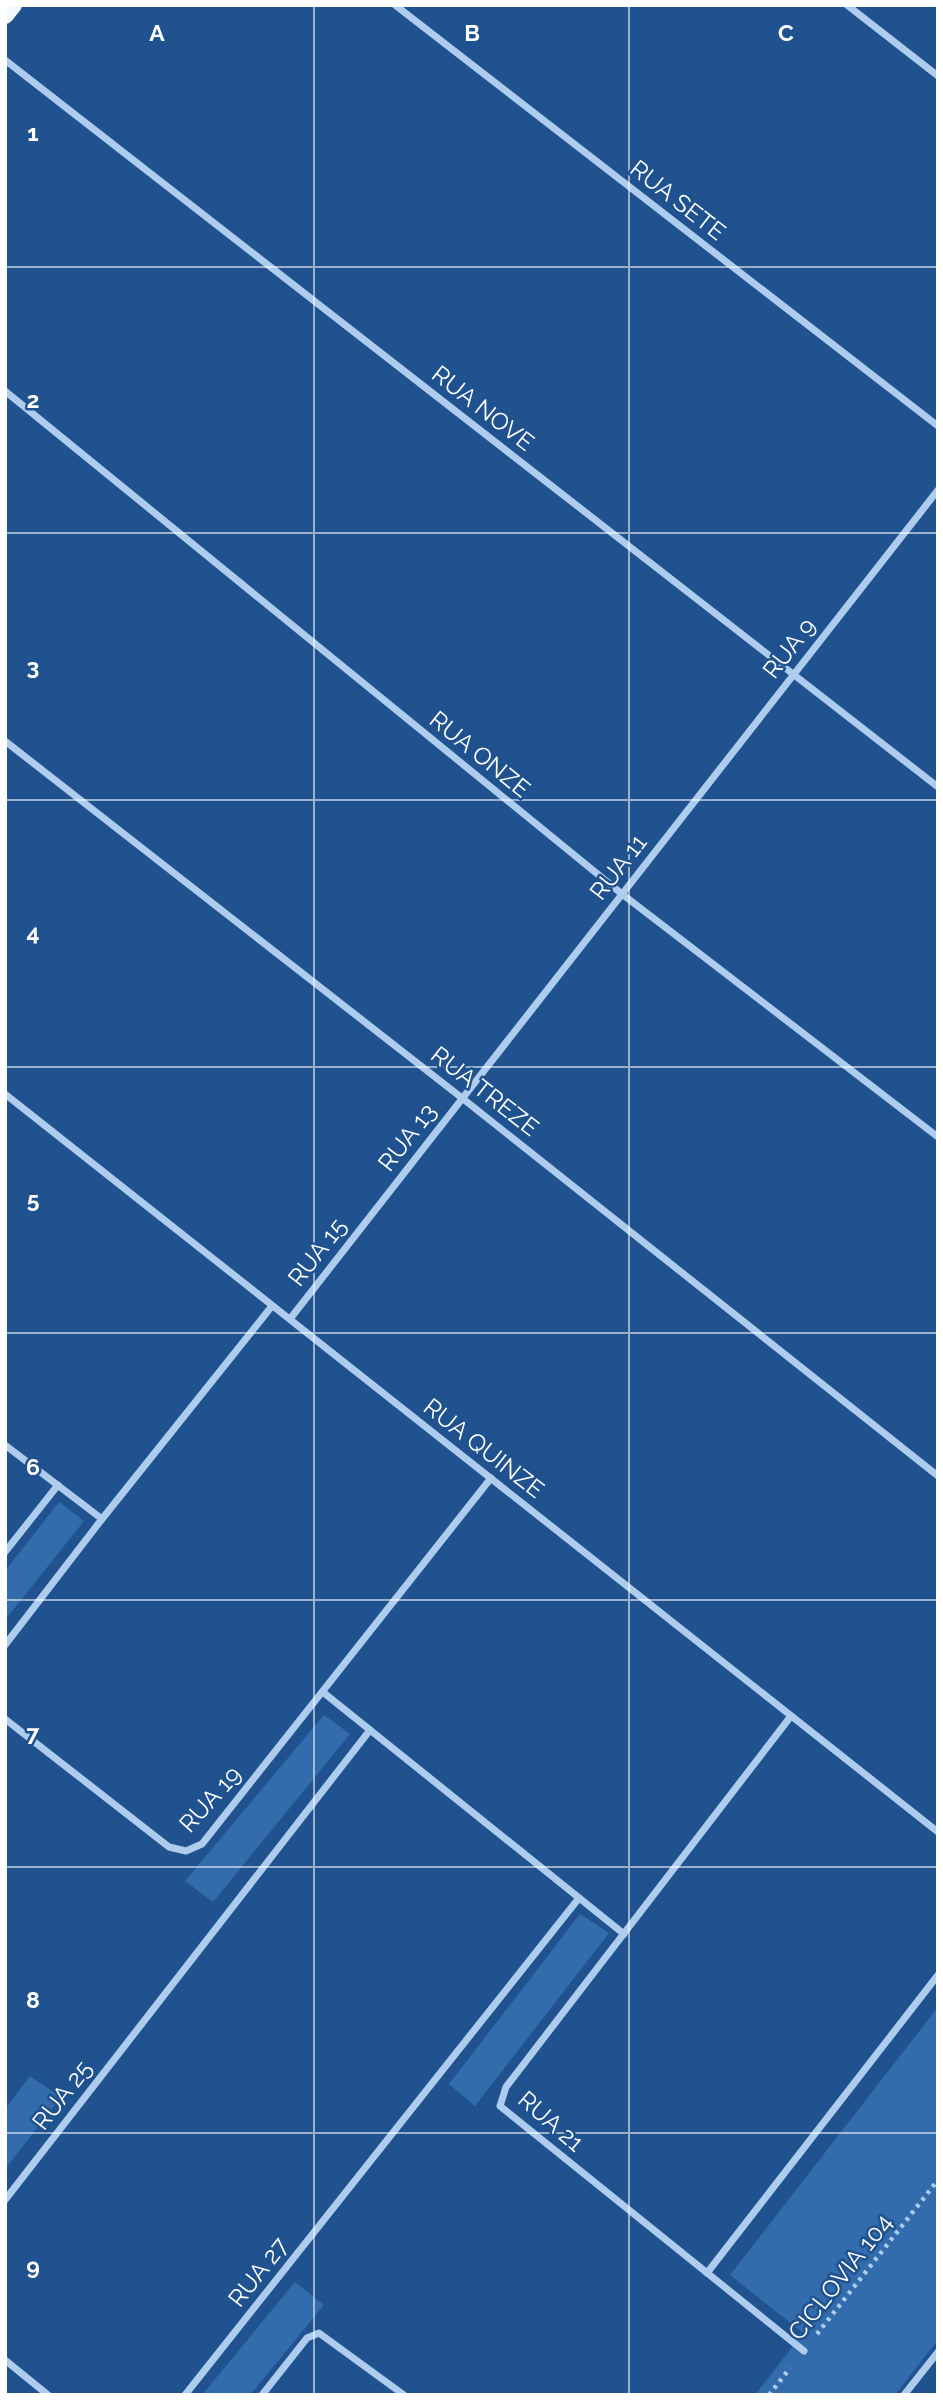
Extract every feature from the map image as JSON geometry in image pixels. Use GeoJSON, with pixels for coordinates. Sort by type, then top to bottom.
{"type":"FeatureCollection","features":[{"type":"Feature","properties":{"kind":"main road"},"geometry":{"type":"LineString","coordinates":[[5,15],[13,5]]}},
{"type":"Feature","properties":{"kind":"street","name":"RUA SETE"},"geometry":{"type":"LineString","coordinates":[[395,5],[938,426]]}},
{"type":"Feature","properties":{"kind":"street"},"geometry":{"type":"LineString","coordinates":[[847,5],[938,76]]}},
{"type":"Feature","properties":{"kind":"street","name":"RUA NOVE"},"geometry":{"type":"LineString","coordinates":[[5,60],[938,787]]}},
{"type":"Feature","properties":{"kind":"street","name":"RUA ONZE"},"geometry":{"type":"LineString","coordinates":[[5,391],[622,894],[938,1136]]}},
{"type":"Feature","properties":{"kind":"street","name":"RUA 9"},"geometry":{"type":"LineString","coordinates":[[719,770],[938,489]]}},
{"type":"Feature","properties":{"kind":"street","name":"RUA TREZE"},"geometry":{"type":"LineString","coordinates":[[5,741],[462,1098],[938,1476]]}},
{"type":"Feature","properties":{"kind":"street","name":"RUA 11"},"geometry":{"type":"LineString","coordinates":[[548,988],[719,770]]}},
{"type":"Feature","properties":{"kind":"street","name":"RUA 13"},"geometry":{"type":"LineString","coordinates":[[375,1209],[548,988]]}},
{"type":"Feature","properties":{"kind":"street","name":"RUA QUINZE"},"geometry":{"type":"LineString","coordinates":[[5,1094],[938,1832]]}},
{"type":"Feature","properties":{"kind":"street","name":"RUA 15"},"geometry":{"type":"LineString","coordinates":[[290,1319],[375,1209]]}},
{"type":"Feature","properties":{"kind":"street"},"geometry":{"type":"LineString","coordinates":[[5,1645],[272,1306]]}},
{"type":"Feature","properties":{"kind":"street"},"geometry":{"type":"LineString","coordinates":[[5,1445],[102,1519]]}},
{"type":"Feature","properties":{"kind":"street","name":"RUA 19"},"geometry":{"type":"LineString","coordinates":[[5,1719],[169,1847],[186,1851],[202,1844],[324,1693],[491,1478]]}},
{"type":"Feature","properties":{"kind":"street"},"geometry":{"type":"LineString","coordinates":[[5,1552],[58,1485]]}},
{"type":"Feature","properties":{"kind":"street"},"geometry":{"type":"LineString","coordinates":[[324,1693],[624,1934]]}},
{"type":"Feature","properties":{"kind":"street","name":"RUA 21"},"geometry":{"type":"LineString","coordinates":[[791,1716],[506,2087],[500,2106],[804,2351]]}},
{"type":"Feature","properties":{"kind":"street","name":"RUA 25"},"geometry":{"type":"LineString","coordinates":[[5,2200],[370,1730]]}},
{"type":"Feature","properties":{"kind":"street","name":"RUA 27"},"geometry":{"type":"LineString","coordinates":[[185,2395],[579,1898]]}},
{"type":"Feature","properties":{"kind":"street"},"geometry":{"type":"LineString","coordinates":[[707,2273],[938,1975]]}},
{"type":"Feature","properties":{"kind":"street"},"geometry":{"type":"LineString","coordinates":[[262,2395],[307,2339],[319,2333],[404,2395]]}},
{"type":"Feature","properties":{"kind":"street"},"geometry":{"type":"LineString","coordinates":[[904,2395],[938,2352]]}},
{"type":"Feature","properties":{"kind":"street"},"geometry":{"type":"LineString","coordinates":[[5,2360],[48,2395]]}},
{"type":"Feature","properties":{"kind":"path","name":"CICLOVIA 104"},"geometry":{"type":"LineString","coordinates":[[769,2395],[938,2180]]}},
{"type":"Feature","properties":{"kind":"shaded area"},"geometry":{"type":"Polygon","coordinates":[[[59,1502],[84,1521],[5,1620],[5,1571],[59,1502]]]}},
{"type":"Feature","properties":{"kind":"shaded area"},"geometry":{"type":"Polygon","coordinates":[[[324,1715],[350,1734],[213,1902],[185,1881],[324,1715]]]}},
{"type":"Feature","properties":{"kind":"shaded area"},"geometry":{"type":"Polygon","coordinates":[[[580,1914],[609,1933],[475,2106],[449,2084],[580,1914]]]}},
{"type":"Feature","properties":{"kind":"shaded area"},"geometry":{"type":"Polygon","coordinates":[[[938,2007],[938,2340],[895,2395],[755,2395],[803,2333],[730,2275],[938,2007]]]}},
{"type":"Feature","properties":{"kind":"shaded area"},"geometry":{"type":"Polygon","coordinates":[[[30,2076],[61,2097],[5,2169],[5,2109],[30,2076]]]}},
{"type":"Feature","properties":{"kind":"shaded area"},"geometry":{"type":"Polygon","coordinates":[[[295,2282],[324,2305],[250,2395],[202,2395],[295,2282]]]}}]}
